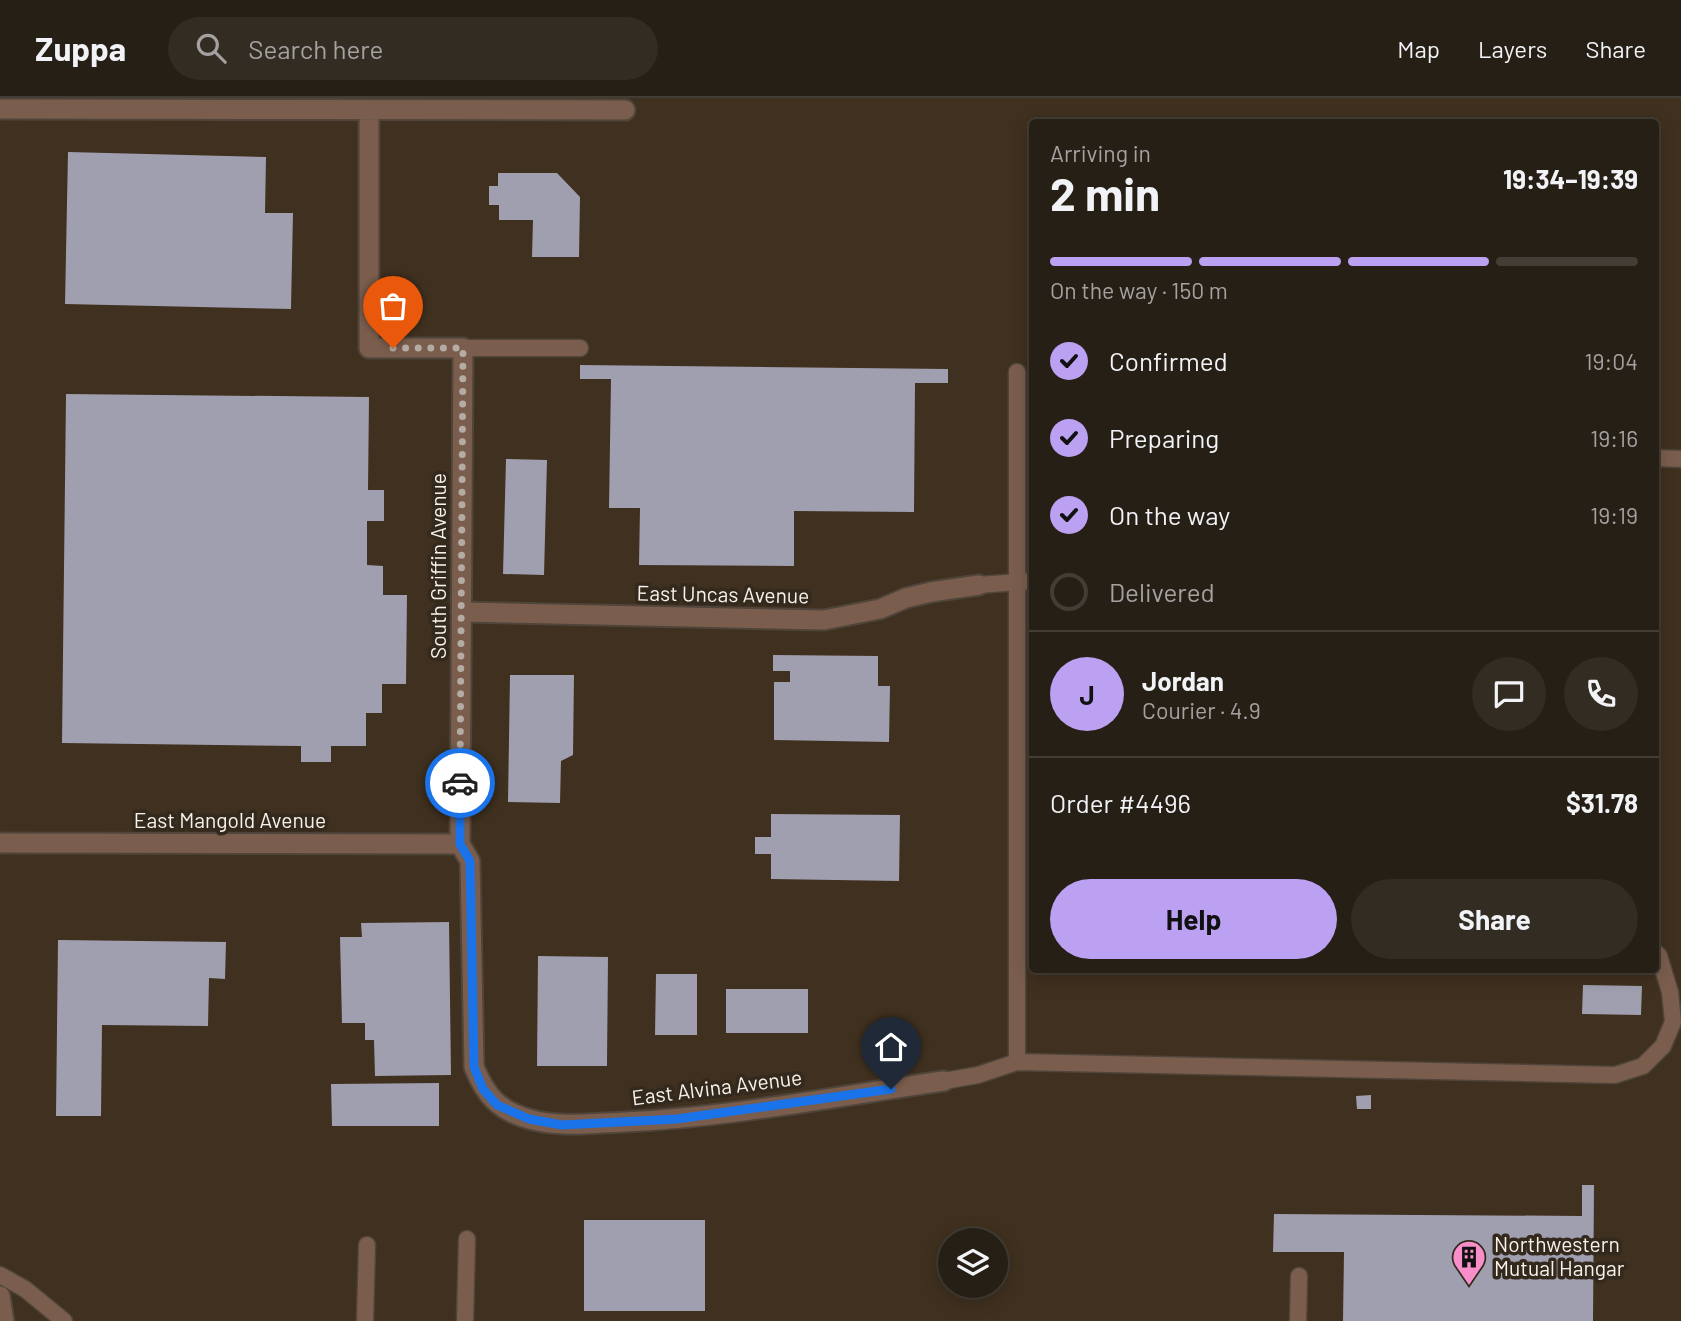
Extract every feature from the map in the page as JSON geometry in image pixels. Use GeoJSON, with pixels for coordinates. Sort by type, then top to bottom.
{"type":"FeatureCollection","features":[{"type":"Feature","properties":{"kind":"street"},"geometry":{"type":"LineString","coordinates":[[0,109],[625,110]]}},
{"type":"Feature","properties":{"kind":"street"},"geometry":{"type":"LineString","coordinates":[[369,111],[369,348],[463,348]]}},
{"type":"Feature","properties":{"kind":"street","name":"South Griffin Avenue"},"geometry":{"type":"LineString","coordinates":[[463,348],[460,844],[470,861],[474,1067],[483,1089],[497,1105]]}},
{"type":"Feature","properties":{"kind":"street","name":"East Uncas Avenue"},"geometry":{"type":"LineString","coordinates":[[461,612],[824,620],[880,609],[906,598],[931,592],[979,584]]}},
{"type":"Feature","properties":{"kind":"street","name":"East Mangold Avenue"},"geometry":{"type":"LineString","coordinates":[[0,843],[460,844]]}},
{"type":"Feature","properties":{"kind":"street","name":"East Alvina Avenue"},"geometry":{"type":"LineString","coordinates":[[497,1105],[529,1119],[562,1125],[664,1120],[944,1081]]}},
{"type":"Feature","properties":{"kind":"street"},"geometry":{"type":"LineString","coordinates":[[0,1296],[5,1321]]}},
{"type":"Feature","properties":{"kind":"lane"},"geometry":{"type":"LineString","coordinates":[[463,348],[580,348]]}},
{"type":"Feature","properties":{"kind":"lane"},"geometry":{"type":"LineString","coordinates":[[1017,372],[1024,582],[1015,930],[1017,1062]]}},
{"type":"Feature","properties":{"kind":"lane"},"geometry":{"type":"LineString","coordinates":[[1659,458],[1681,459]]}},
{"type":"Feature","properties":{"kind":"lane"},"geometry":{"type":"LineString","coordinates":[[979,584],[1024,582]]}},
{"type":"Feature","properties":{"kind":"lane"},"geometry":{"type":"LineString","coordinates":[[1015,930],[1029,930]]}},
{"type":"Feature","properties":{"kind":"lane"},"geometry":{"type":"LineString","coordinates":[[944,1081],[978,1075],[1017,1062],[1615,1075],[1643,1066],[1663,1046],[1674,1022],[1670,992],[1659,956]]}},
{"type":"Feature","properties":{"kind":"lane"},"geometry":{"type":"LineString","coordinates":[[465,1321],[467,1239]]}},
{"type":"Feature","properties":{"kind":"lane"},"geometry":{"type":"LineString","coordinates":[[365,1321],[367,1245]]}},
{"type":"Feature","properties":{"kind":"lane"},"geometry":{"type":"LineString","coordinates":[[0,1275],[25,1289],[64,1321]]}},
{"type":"Feature","properties":{"kind":"lane"},"geometry":{"type":"LineString","coordinates":[[1298,1321],[1299,1276]]}},
{"type":"Feature","properties":{"kind":"shaded area"},"geometry":{"type":"Polygon","coordinates":[[[0,98],[1681,98],[1681,1321],[0,1321],[0,98]]]}},
{"type":"Feature","properties":{"kind":"building"},"geometry":{"type":"Polygon","coordinates":[[[68,152],[266,157],[265,213],[293,213],[291,309],[65,304],[68,152]]]}},
{"type":"Feature","properties":{"kind":"building"},"geometry":{"type":"Polygon","coordinates":[[[498,173],[557,173],[580,197],[579,257],[532,257],[533,220],[499,220],[499,205],[489,205],[489,186],[498,186],[498,173]]]}},
{"type":"Feature","properties":{"kind":"building"},"geometry":{"type":"Polygon","coordinates":[[[580,365],[948,369],[948,383],[915,383],[914,512],[794,511],[794,566],[639,565],[640,508],[609,508],[611,379],[580,379],[580,365]]]}},
{"type":"Feature","properties":{"kind":"building"},"geometry":{"type":"Polygon","coordinates":[[[66,394],[369,397],[368,490],[384,490],[384,521],[367,521],[367,565],[383,566],[383,595],[407,595],[406,684],[382,684],[382,713],[366,713],[366,746],[331,746],[331,762],[301,762],[301,746],[62,743],[66,394]]]}},
{"type":"Feature","properties":{"kind":"building"},"geometry":{"type":"Polygon","coordinates":[[[506,459],[547,460],[544,575],[503,574],[506,459]]]}},
{"type":"Feature","properties":{"kind":"building"},"geometry":{"type":"Polygon","coordinates":[[[773,655],[878,656],[878,686],[890,686],[889,742],[774,740],[774,682],[790,682],[790,671],[773,671],[773,655]]]}},
{"type":"Feature","properties":{"kind":"building"},"geometry":{"type":"Polygon","coordinates":[[[510,675],[574,675],[573,755],[561,761],[560,803],[508,802],[510,675]]]}},
{"type":"Feature","properties":{"kind":"building"},"geometry":{"type":"Polygon","coordinates":[[[771,814],[900,815],[899,881],[771,879],[771,854],[755,854],[755,837],[771,837],[771,814]]]}},
{"type":"Feature","properties":{"kind":"building"},"geometry":{"type":"Polygon","coordinates":[[[449,922],[451,1075],[375,1076],[374,1040],[365,1040],[365,1023],[342,1023],[340,937],[362,937],[361,923],[449,922]]]}},
{"type":"Feature","properties":{"kind":"building"},"geometry":{"type":"Polygon","coordinates":[[[58,940],[226,942],[225,979],[209,978],[208,1026],[102,1025],[101,1116],[56,1116],[58,940]]]}},
{"type":"Feature","properties":{"kind":"building"},"geometry":{"type":"Polygon","coordinates":[[[538,956],[608,957],[607,1066],[537,1066],[538,956]]]}},
{"type":"Feature","properties":{"kind":"building"},"geometry":{"type":"Polygon","coordinates":[[[656,974],[697,974],[697,1035],[655,1035],[656,974]]]}},
{"type":"Feature","properties":{"kind":"building"},"geometry":{"type":"Polygon","coordinates":[[[1583,985],[1642,986],[1641,1015],[1582,1014],[1583,985]]]}},
{"type":"Feature","properties":{"kind":"building"},"geometry":{"type":"Polygon","coordinates":[[[726,989],[808,989],[808,1033],[726,1033],[726,989]]]}},
{"type":"Feature","properties":{"kind":"building"},"geometry":{"type":"Polygon","coordinates":[[[439,1083],[439,1126],[332,1126],[331,1084],[439,1083]]]}},
{"type":"Feature","properties":{"kind":"building"},"geometry":{"type":"Polygon","coordinates":[[[1371,1095],[1371,1109],[1357,1109],[1356,1096],[1371,1095]]]}},
{"type":"Feature","properties":{"kind":"building","name":"Northwestern Mutual Hangar"},"geometry":{"type":"Polygon","coordinates":[[[1582,1185],[1594,1185],[1593,1321],[1343,1321],[1344,1252],[1273,1252],[1274,1214],[1582,1216],[1582,1185]]]}},
{"type":"Feature","properties":{"kind":"building"},"geometry":{"type":"Polygon","coordinates":[[[584,1220],[705,1220],[705,1311],[584,1311],[584,1220]]]}},
{"type":"Feature","properties":{"kind":"way so far"},"geometry":{"type":"LineString","coordinates":[[393,348],[463,348],[460,783]]}},
{"type":"Feature","properties":{"kind":"place","name":"Northwestern Mutual Hangar"},"geometry":{"type":"Point","coordinates":[1469,1287]}},
{"type":"Feature","properties":{"kind":"route"},"geometry":{"type":"LineString","coordinates":[[460,783],[460,844],[470,861],[474,1067],[483,1089],[497,1105],[529,1119],[562,1125],[677,1119],[891,1089]]}}]}
